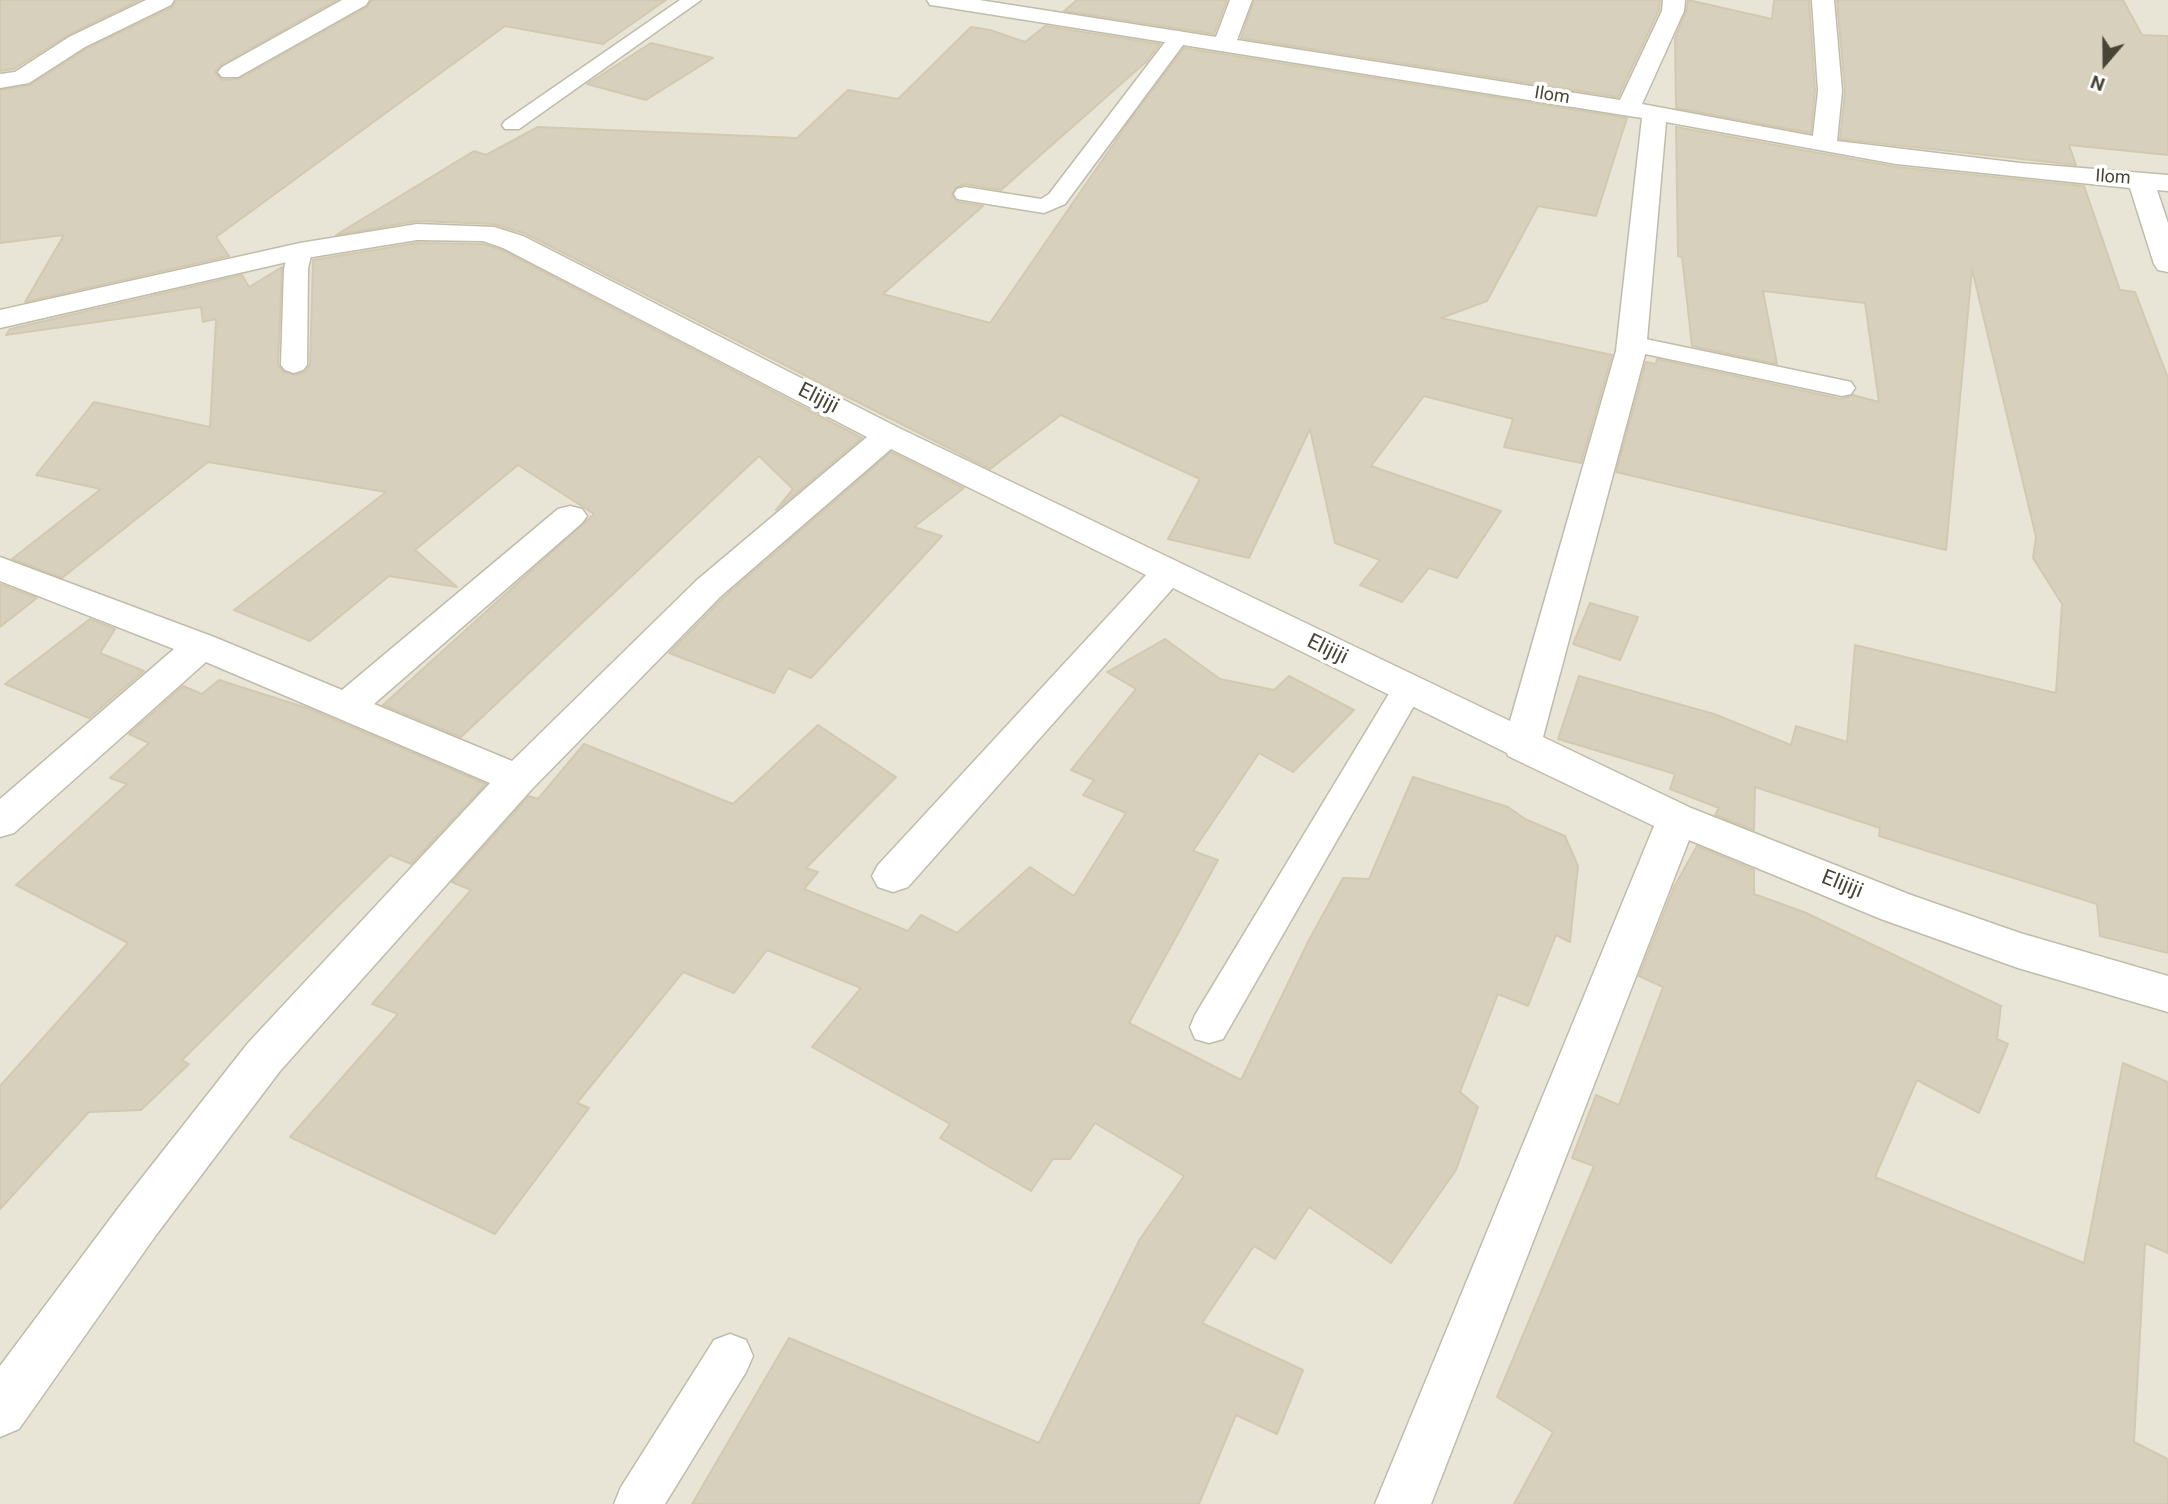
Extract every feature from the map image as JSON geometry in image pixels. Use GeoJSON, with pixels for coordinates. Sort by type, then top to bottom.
{"type":"FeatureCollection","features":[{"type":"Feature","properties":{"kind":"street"},"geometry":{"type":"LineString","coordinates":[[0,81],[22,78],[77,42],[163,0]]}},
{"type":"Feature","properties":{"kind":"street"},"geometry":{"type":"LineString","coordinates":[[230,72],[358,0]]}},
{"type":"Feature","properties":{"kind":"street","name":"Ilom"},"geometry":{"type":"LineString","coordinates":[[938,0],[1642,111],[1824,146],[1955,165],[2168,183]]}},
{"type":"Feature","properties":{"kind":"street"},"geometry":{"type":"LineString","coordinates":[[1225,44],[1241,0]]}},
{"type":"Feature","properties":{"kind":"street"},"geometry":{"type":"LineString","coordinates":[[1522,746],[1632,344],[1642,111],[1674,0]]}},
{"type":"Feature","properties":{"kind":"street"},"geometry":{"type":"LineString","coordinates":[[1822,0],[1827,25],[1830,91],[1824,146]]}},
{"type":"Feature","properties":{"kind":"street"},"geometry":{"type":"LineString","coordinates":[[2141,181],[2168,264]]}},
{"type":"Feature","properties":{"kind":"street","name":"Elijiji"},"geometry":{"type":"LineString","coordinates":[[0,319],[300,251],[417,232],[485,233],[513,242],[888,435],[1522,746],[1677,819],[1896,907],[1993,942],[2168,994]]}},
{"type":"Feature","properties":{"kind":"street"},"geometry":{"type":"LineString","coordinates":[[0,1410],[139,1219],[264,1057],[518,779],[709,588],[888,435]]}},
{"type":"Feature","properties":{"kind":"street"},"geometry":{"type":"LineString","coordinates":[[346,707],[570,516]]}},
{"type":"Feature","properties":{"kind":"street"},"geometry":{"type":"LineString","coordinates":[[0,568],[201,646],[518,779]]}},
{"type":"Feature","properties":{"kind":"street"},"geometry":{"type":"LineString","coordinates":[[892,876],[1167,572]]}},
{"type":"Feature","properties":{"kind":"street"},"geometry":{"type":"LineString","coordinates":[[0,822],[201,646]]}},
{"type":"Feature","properties":{"kind":"street"},"geometry":{"type":"LineString","coordinates":[[1403,1504],[1677,819]]}},
{"type":"Feature","properties":{"kind":"lane"},"geometry":{"type":"LineString","coordinates":[[512,125],[692,0]]}},
{"type":"Feature","properties":{"kind":"lane"},"geometry":{"type":"LineString","coordinates":[[964,194],[1044,206],[1057,199],[1179,37]]}},
{"type":"Feature","properties":{"kind":"lane"},"geometry":{"type":"LineString","coordinates":[[294,365],[296,269],[300,251]]}},
{"type":"Feature","properties":{"kind":"lane"},"geometry":{"type":"LineString","coordinates":[[1632,344],[1842,388]]}},
{"type":"Feature","properties":{"kind":"lane"},"geometry":{"type":"LineString","coordinates":[[1209,1027],[1407,690]]}},
{"type":"Feature","properties":{"kind":"lane"},"geometry":{"type":"LineString","coordinates":[[638,1504],[730,1356]]}},
{"type":"Feature","properties":{"kind":"shaded area"},"geometry":{"type":"Polygon","coordinates":[[[0,0],[2168,0],[2168,1504],[0,1504],[0,0]]]}},
{"type":"Feature","properties":{"kind":"building"},"geometry":{"type":"Polygon","coordinates":[[[0,0],[140,0],[68,35],[14,69],[0,71],[0,0]]]}},
{"type":"Feature","properties":{"kind":"building"},"geometry":{"type":"Polygon","coordinates":[[[177,0],[337,0],[221,65],[215,72],[222,80],[239,79],[367,7],[372,0],[666,0],[603,44],[505,26],[216,237],[229,256],[25,302],[64,235],[0,243],[0,90],[30,85],[86,49],[172,7],[177,0]]]}},
{"type":"Feature","properties":{"kind":"building"},"geometry":{"type":"Polygon","coordinates":[[[1077,0],[1227,0],[1214,34],[1064,11],[1077,0]]]}},
{"type":"Feature","properties":{"kind":"building"},"geometry":{"type":"Polygon","coordinates":[[[1254,0],[1660,0],[1659,10],[1618,97],[1241,38],[1254,0]]]}},
{"type":"Feature","properties":{"kind":"building"},"geometry":{"type":"Polygon","coordinates":[[[1688,0],[1772,19],[1774,0],[1809,0],[1815,91],[1811,133],[1676,108],[1675,38],[1688,0]]]}},
{"type":"Feature","properties":{"kind":"building"},"geometry":{"type":"Polygon","coordinates":[[[1837,0],[2123,0],[2142,35],[2168,36],[2168,155],[2069,145],[2076,165],[1840,139],[1845,91],[1837,0]]]}},
{"type":"Feature","properties":{"kind":"building"},"geometry":{"type":"Polygon","coordinates":[[[1045,26],[1160,44],[1147,61],[1001,190],[965,184],[955,188],[952,195],[957,202],[983,206],[883,294],[990,323],[1130,120],[1184,48],[1627,118],[1596,216],[1538,206],[1487,301],[1441,318],[1612,355],[1581,463],[1504,447],[1513,419],[1424,396],[1371,466],[1501,511],[1457,578],[1429,568],[1402,602],[1360,585],[1380,560],[1335,543],[1310,429],[1249,558],[1168,539],[1200,479],[1061,415],[990,469],[524,233],[494,224],[417,221],[336,235],[474,151],[486,155],[538,127],[797,138],[848,90],[898,99],[971,27],[990,30],[1025,42],[1045,26]]]}},
{"type":"Feature","properties":{"kind":"building"},"geometry":{"type":"Polygon","coordinates":[[[651,43],[713,58],[646,100],[587,84],[651,43]]]}},
{"type":"Feature","properties":{"kind":"building"},"geometry":{"type":"Polygon","coordinates":[[[1676,127],[1896,167],[2084,186],[2120,290],[2135,292],[2168,378],[2168,953],[2100,936],[2097,904],[1879,836],[1880,828],[1755,787],[1754,830],[1715,815],[1719,808],[1670,789],[1675,774],[1558,739],[1579,676],[1714,714],[1791,745],[1796,726],[1847,742],[1855,645],[2056,693],[2062,604],[2033,558],[2036,537],[1972,269],[1946,550],[1616,472],[1646,362],[1656,364],[1657,359],[1841,399],[1853,395],[1879,402],[1865,303],[1763,291],[1777,364],[1692,346],[1682,257],[1678,256],[1676,127]]]}},
{"type":"Feature","properties":{"kind":"building"},"geometry":{"type":"Polygon","coordinates":[[[417,243],[483,244],[502,250],[862,438],[776,510],[793,489],[759,456],[461,737],[383,705],[594,514],[518,465],[415,550],[457,587],[389,576],[310,641],[234,610],[386,492],[208,462],[62,578],[12,559],[101,489],[36,475],[94,402],[210,427],[216,319],[203,322],[201,307],[6,335],[10,329],[242,275],[249,287],[282,267],[278,365],[284,372],[295,375],[305,372],[310,365],[313,260],[417,243]]]}},
{"type":"Feature","properties":{"kind":"building"},"geometry":{"type":"Polygon","coordinates":[[[891,452],[964,488],[914,527],[942,536],[811,678],[788,668],[774,693],[669,653],[723,598],[891,452]]]}},
{"type":"Feature","properties":{"kind":"building"},"geometry":{"type":"Polygon","coordinates":[[[0,584],[37,598],[0,627],[0,584]]]}},
{"type":"Feature","properties":{"kind":"building"},"geometry":{"type":"Polygon","coordinates":[[[1590,603],[1638,617],[1620,660],[1573,644],[1590,603]]]}},
{"type":"Feature","properties":{"kind":"building"},"geometry":{"type":"Polygon","coordinates":[[[90,619],[115,629],[100,653],[144,671],[89,718],[5,684],[90,619]]]}},
{"type":"Feature","properties":{"kind":"building"},"geometry":{"type":"Polygon","coordinates":[[[1165,639],[1220,679],[1274,690],[1289,676],[1354,710],[1293,772],[1259,753],[1193,851],[1218,860],[1129,1023],[1241,1080],[1309,940],[1343,878],[1369,879],[1413,777],[1508,807],[1525,819],[1565,836],[1578,866],[1570,942],[1556,935],[1528,1006],[1498,994],[1460,1092],[1478,1107],[1456,1170],[1391,1263],[1309,1207],[1275,1259],[1254,1246],[1202,1323],[1303,1370],[1277,1434],[1236,1415],[1199,1504],[692,1504],[789,1338],[1039,1443],[1140,1239],[1184,1176],[1095,1123],[1070,1159],[1053,1159],[1031,1191],[940,1138],[950,1124],[812,1047],[861,988],[767,950],[734,993],[683,972],[577,1103],[589,1108],[495,1234],[290,1137],[398,1014],[372,1004],[471,890],[452,882],[529,796],[538,799],[584,744],[733,804],[818,725],[896,777],[806,868],[818,872],[804,889],[908,931],[921,915],[957,933],[1030,867],[1074,896],[1126,813],[1083,795],[1094,780],[1071,770],[1136,689],[1107,672],[1165,639]]]}},
{"type":"Feature","properties":{"kind":"building"},"geometry":{"type":"Polygon","coordinates":[[[219,680],[307,708],[486,784],[411,864],[390,855],[182,1060],[189,1064],[141,1110],[89,1112],[0,1209],[0,1086],[128,943],[16,885],[127,784],[110,778],[149,743],[129,734],[183,686],[202,694],[219,680]]]}},
{"type":"Feature","properties":{"kind":"building"},"geometry":{"type":"Polygon","coordinates":[[[1697,846],[1754,870],[1754,894],[1804,912],[2001,1006],[1997,1039],[2008,1044],[1979,1113],[1917,1080],[1875,1177],[2084,1263],[2123,1063],[2168,1082],[2168,1253],[2145,1243],[2134,1442],[2168,1459],[2168,1504],[1514,1504],[1553,1432],[1497,1397],[1594,1166],[1572,1158],[1596,1095],[1619,1105],[1663,987],[1639,976],[1674,887],[1697,846]]]}}]}
